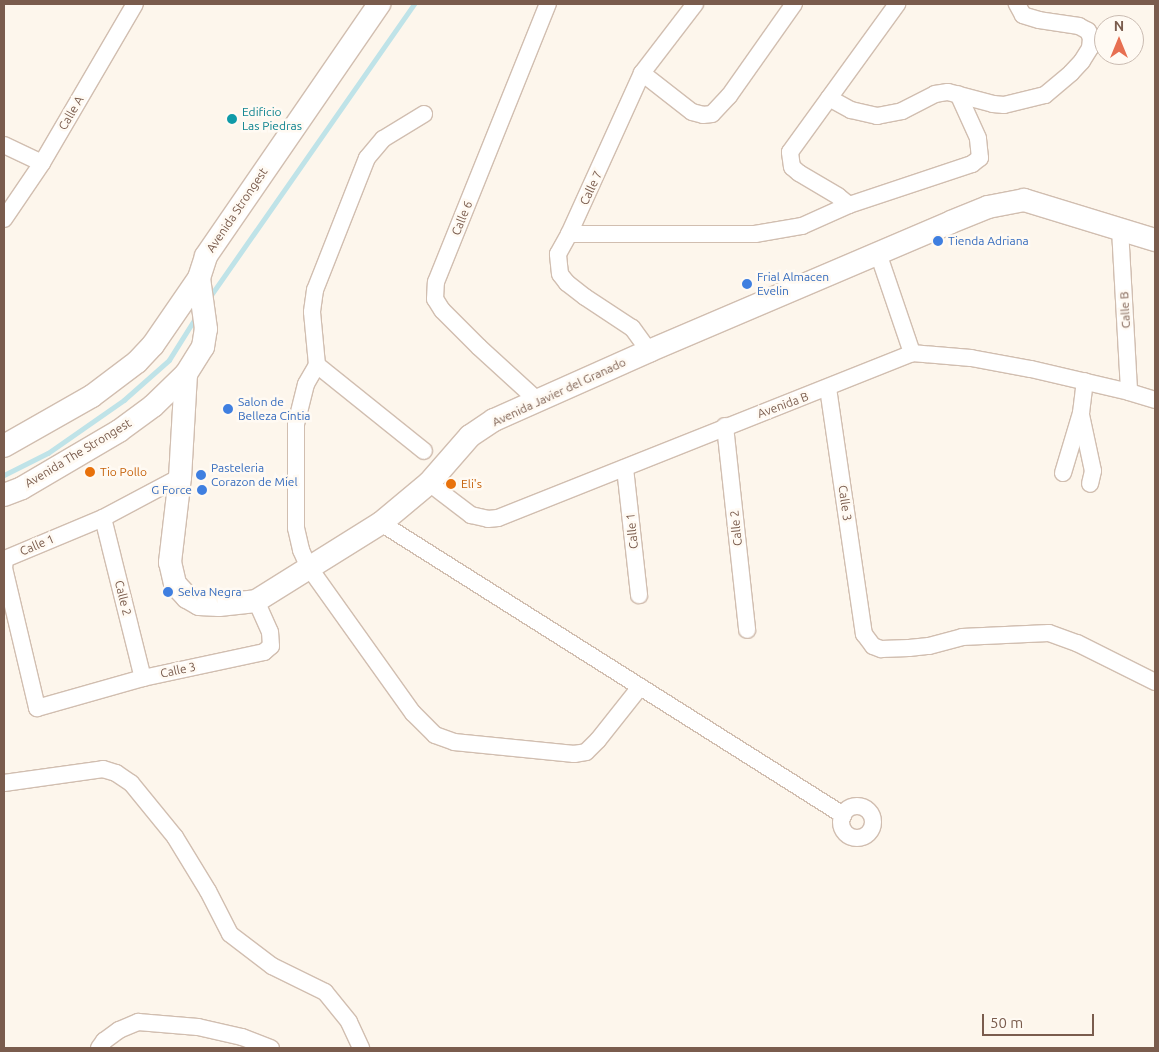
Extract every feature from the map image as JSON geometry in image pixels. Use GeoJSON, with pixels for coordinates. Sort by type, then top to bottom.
{"type":"FeatureCollection","features":[{"type":"Feature","properties":{"kind":"street","name":"Calle A"},"geometry":{"type":"LineString","coordinates":[[4,219],[42,163],[135,4]]}},
{"type":"Feature","properties":{"kind":"street","name":"Calle 6"},"geometry":{"type":"LineString","coordinates":[[538,400],[473,341],[442,310],[434,299],[436,282],[548,4]]}},
{"type":"Feature","properties":{"kind":"street","name":"Calle 7"},"geometry":{"type":"LineString","coordinates":[[649,350],[632,328],[585,297],[560,274],[558,254],[569,234],[642,73],[695,4]]}},
{"type":"Feature","properties":{"kind":"street"},"geometry":{"type":"LineString","coordinates":[[642,73],[692,112],[702,115],[712,114],[729,96],[794,4]]}},
{"type":"Feature","properties":{"kind":"street"},"geometry":{"type":"LineString","coordinates":[[849,205],[838,196],[799,173],[792,166],[789,159],[790,152],[897,4]]}},
{"type":"Feature","properties":{"kind":"street"},"geometry":{"type":"LineString","coordinates":[[829,98],[851,110],[877,116],[902,111],[935,94],[948,92],[993,104],[1017,103],[1045,95],[1082,61],[1090,48],[1091,38],[1088,31],[1079,26],[1039,20],[1023,15],[1017,4]]}},
{"type":"Feature","properties":{"kind":"street","name":"Avenida Strongest"},"geometry":{"type":"LineString","coordinates":[[4,446],[92,396],[137,362],[153,345],[200,286],[206,256],[375,5]]}},
{"type":"Feature","properties":{"kind":"street"},"geometry":{"type":"LineString","coordinates":[[569,234],[755,234],[802,226],[849,205],[972,164],[980,158],[978,138],[958,94]]}},
{"type":"Feature","properties":{"kind":"street"},"geometry":{"type":"LineString","coordinates":[[424,114],[383,139],[367,158],[315,290],[312,312],[316,365],[306,384],[296,424],[296,528],[301,550],[308,566],[413,713],[435,735],[454,742],[574,754],[586,752],[598,740],[640,687]]}},
{"type":"Feature","properties":{"kind":"street"},"geometry":{"type":"LineString","coordinates":[[4,145],[42,163]]}},
{"type":"Feature","properties":{"kind":"street","name":"Avenida Javier del Granado"},"geometry":{"type":"LineString","coordinates":[[186,374],[180,477],[170,562],[175,584],[187,597],[199,604],[219,605],[256,601],[308,566],[381,523],[430,483],[470,436],[494,420],[649,350],[988,207],[1024,200],[1155,240]]}},
{"type":"Feature","properties":{"kind":"street","name":"Calle B"},"geometry":{"type":"LineString","coordinates":[[1120,229],[1129,392]]}},
{"type":"Feature","properties":{"kind":"street"},"geometry":{"type":"LineString","coordinates":[[878,253],[912,352]]}},
{"type":"Feature","properties":{"kind":"street","name":"Avenida The Strongest"},"geometry":{"type":"LineString","coordinates":[[4,495],[22,488],[119,430],[153,406],[186,374],[203,347],[205,318],[200,286]]}},
{"type":"Feature","properties":{"kind":"street","name":"Avenida B"},"geometry":{"type":"LineString","coordinates":[[430,483],[471,515],[488,519],[509,514],[725,426],[828,388],[912,352],[971,358],[1085,381],[1155,400]]}},
{"type":"Feature","properties":{"kind":"street"},"geometry":{"type":"LineString","coordinates":[[316,365],[424,451]]}},
{"type":"Feature","properties":{"kind":"street"},"geometry":{"type":"LineString","coordinates":[[1063,473],[1081,413],[1085,381]]}},
{"type":"Feature","properties":{"kind":"street","name":"Calle 3"},"geometry":{"type":"LineString","coordinates":[[828,388],[861,618],[864,634],[876,648],[929,646],[962,637],[1049,633],[1077,643],[1155,682]]}},
{"type":"Feature","properties":{"kind":"street"},"geometry":{"type":"LineString","coordinates":[[1081,413],[1093,471],[1090,484]]}},
{"type":"Feature","properties":{"kind":"street","name":"Calle 2"},"geometry":{"type":"LineString","coordinates":[[725,426],[747,630]]}},
{"type":"Feature","properties":{"kind":"street","name":"Calle 1"},"geometry":{"type":"LineString","coordinates":[[625,468],[638,595]]}},
{"type":"Feature","properties":{"kind":"street","name":"Calle 1"},"geometry":{"type":"LineString","coordinates":[[37,708],[4,568],[5,559],[103,518],[180,477]]}},
{"type":"Feature","properties":{"kind":"street","name":"Calle 2"},"geometry":{"type":"LineString","coordinates":[[103,518],[143,678]]}},
{"type":"Feature","properties":{"kind":"street"},"geometry":{"type":"LineString","coordinates":[[381,523],[842,815]]}},
{"type":"Feature","properties":{"kind":"street","name":"Calle 3"},"geometry":{"type":"LineString","coordinates":[[37,708],[143,678],[264,652],[271,646],[270,632],[256,601]]}},
{"type":"Feature","properties":{"kind":"street"},"geometry":{"type":"LineString","coordinates":[[4,783],[103,769],[116,772],[131,783],[175,837],[208,891],[230,934],[272,966],[325,992],[350,1022],[362,1048]]}},
{"type":"Feature","properties":{"kind":"street"},"geometry":{"type":"LineString","coordinates":[[99,1048],[104,1041],[119,1030],[138,1022],[198,1027],[242,1038],[271,1048]]}},
{"type":"Feature","properties":{"kind":"waterway"},"geometry":{"type":"LineString","coordinates":[[209,298],[414,4]]}},
{"type":"Feature","properties":{"kind":"waterway"},"geometry":{"type":"LineString","coordinates":[[4,475],[48,453],[124,400],[169,360],[196,317]]}},
{"type":"Feature","properties":{"kind":"place","name":"Edificio Las Piedras"},"geometry":{"type":"Point","coordinates":[232,119]}},
{"type":"Feature","properties":{"kind":"place","name":"Tienda Adriana"},"geometry":{"type":"Point","coordinates":[938,241]}},
{"type":"Feature","properties":{"kind":"place","name":"Frial Almacen Evelin"},"geometry":{"type":"Point","coordinates":[747,284]}},
{"type":"Feature","properties":{"kind":"place","name":"Salon de Belleza Cintia"},"geometry":{"type":"Point","coordinates":[228,409]}},
{"type":"Feature","properties":{"kind":"place","name":"Tio Pollo"},"geometry":{"type":"Point","coordinates":[90,472]}},
{"type":"Feature","properties":{"kind":"place","name":"Pasteleria Corazon de Miel"},"geometry":{"type":"Point","coordinates":[201,475]}},
{"type":"Feature","properties":{"kind":"place","name":"Eli's"},"geometry":{"type":"Point","coordinates":[451,484]}},
{"type":"Feature","properties":{"kind":"place","name":"G Force"},"geometry":{"type":"Point","coordinates":[202,490]}},
{"type":"Feature","properties":{"kind":"place","name":"Selva Negra"},"geometry":{"type":"Point","coordinates":[168,592]}}]}
